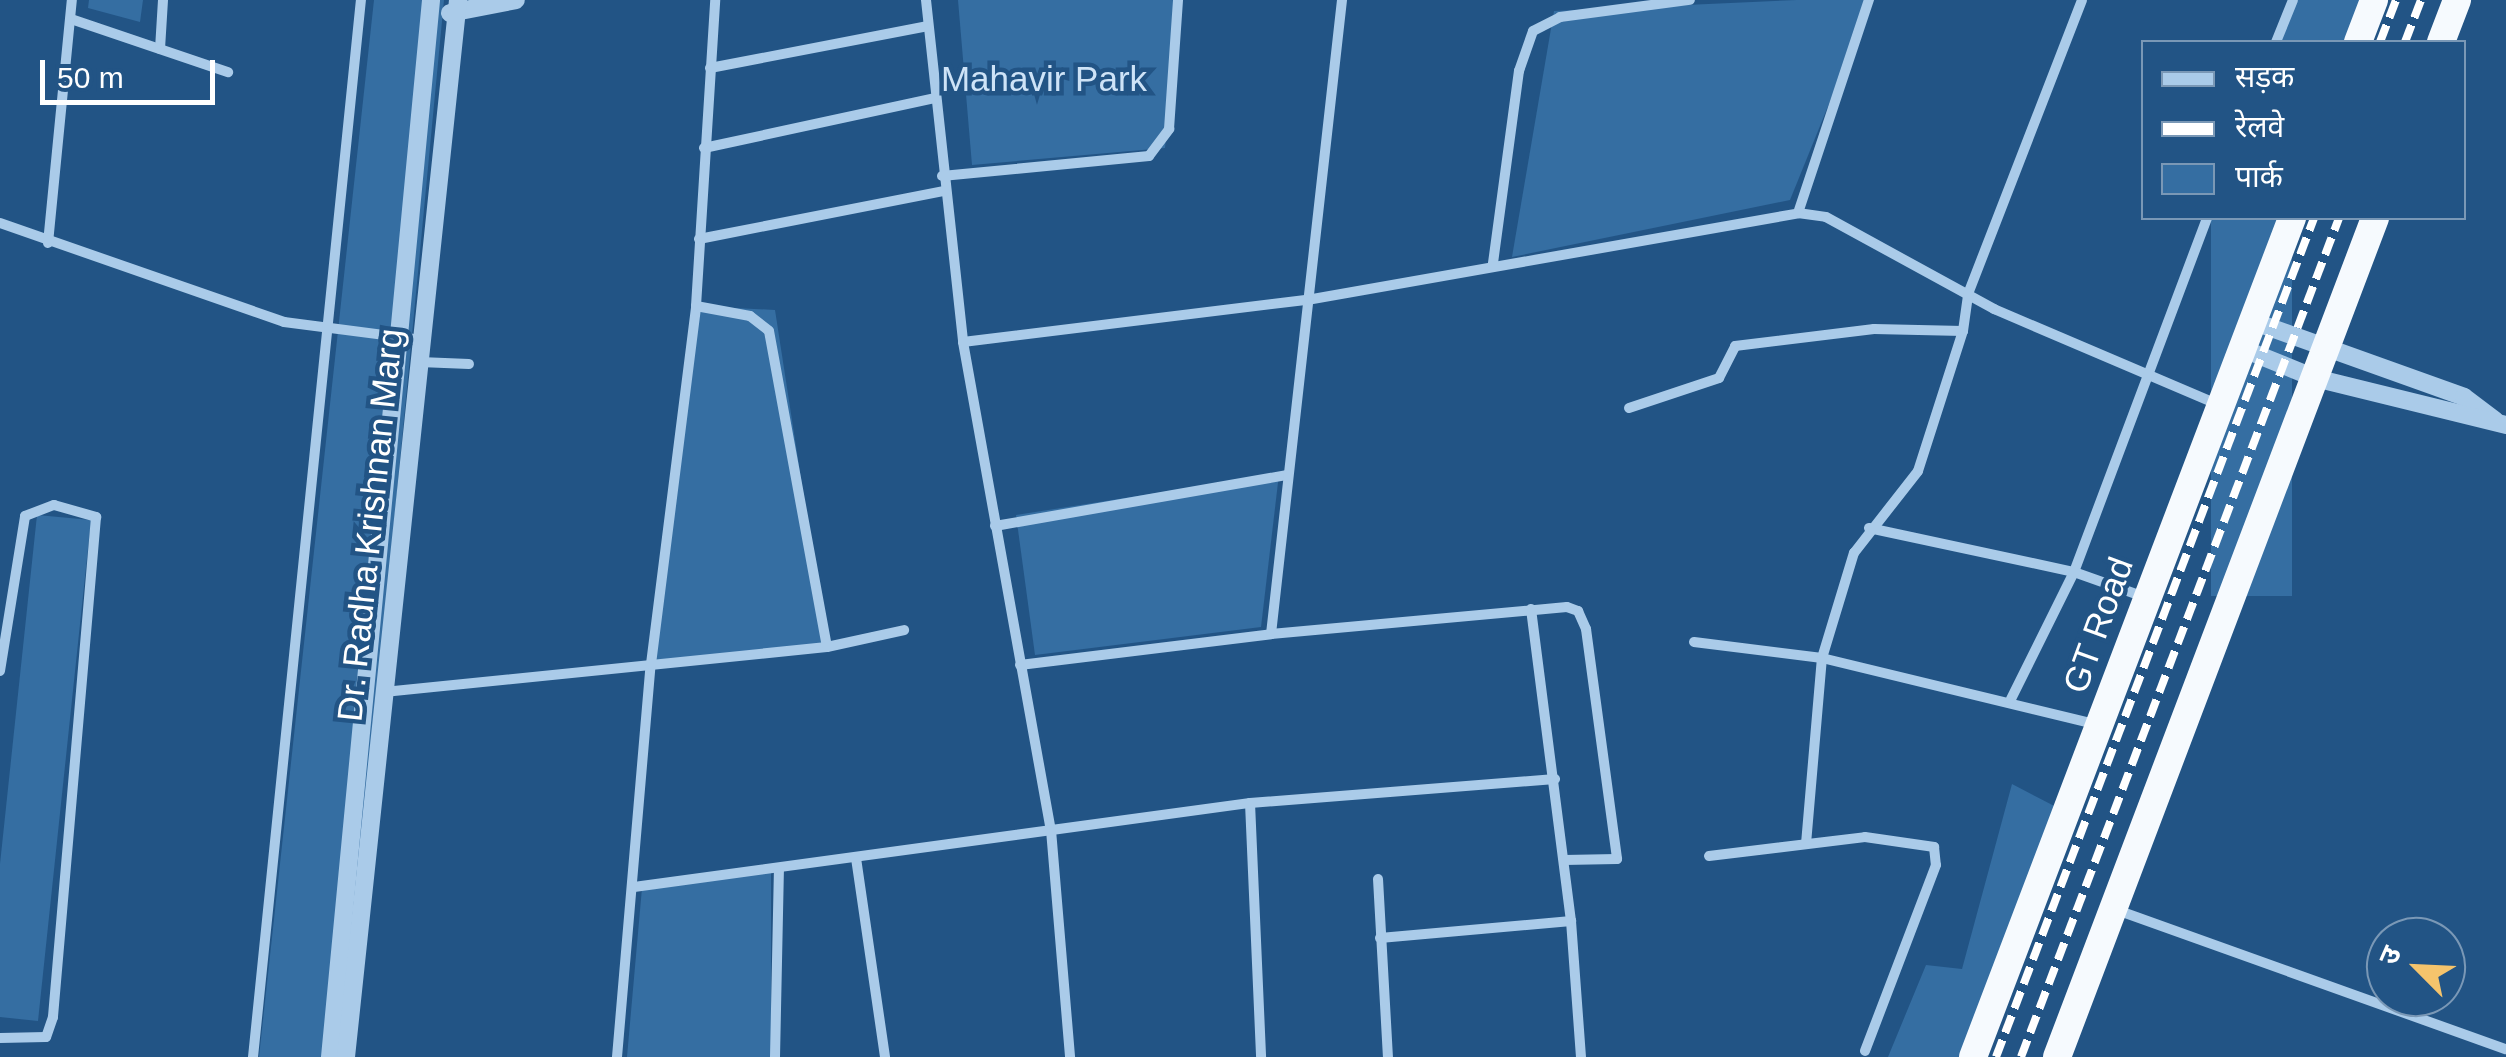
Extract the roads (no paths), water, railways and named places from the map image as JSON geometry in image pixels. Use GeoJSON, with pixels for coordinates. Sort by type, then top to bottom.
{"type":"FeatureCollection","features":[{"type":"Feature","properties":{"kind":"highway"},"geometry":{"type":"LineString","coordinates":[[2359,40],[2374,0]]}},
{"type":"Feature","properties":{"kind":"highway"},"geometry":{"type":"LineString","coordinates":[[2442,40],[2457,0]]}},
{"type":"Feature","properties":{"kind":"highway","name":"GT Road"},"geometry":{"type":"LineString","coordinates":[[1972,1057],[2291,220]]}},
{"type":"Feature","properties":{"kind":"highway"},"geometry":{"type":"LineString","coordinates":[[2057,1057],[2374,220]]}},
{"type":"Feature","properties":{"kind":"street"},"geometry":{"type":"LineString","coordinates":[[48,244],[72,0]]}},
{"type":"Feature","properties":{"kind":"street"},"geometry":{"type":"LineString","coordinates":[[160,49],[162,0]]}},
{"type":"Feature","properties":{"kind":"street"},"geometry":{"type":"LineString","coordinates":[[252,1057],[324,329],[361,0]]}},
{"type":"Feature","properties":{"kind":"street"},"geometry":{"type":"LineString","coordinates":[[330,1057],[430,8],[516,0]]}},
{"type":"Feature","properties":{"kind":"street"},"geometry":{"type":"LineString","coordinates":[[617,1057],[651,664],[696,306],[715,0]]}},
{"type":"Feature","properties":{"kind":"street"},"geometry":{"type":"LineString","coordinates":[[926,0],[942,176],[963,342],[1052,830],[1070,1057]]}},
{"type":"Feature","properties":{"kind":"street"},"geometry":{"type":"LineString","coordinates":[[942,176],[1149,156],[1169,129],[1178,0]]}},
{"type":"Feature","properties":{"kind":"street"},"geometry":{"type":"LineString","coordinates":[[1271,634],[1342,0]]}},
{"type":"Feature","properties":{"kind":"street"},"geometry":{"type":"LineString","coordinates":[[1493,263],[1519,71],[1533,31],[1560,17],[1690,0]]}},
{"type":"Feature","properties":{"kind":"street"},"geometry":{"type":"LineString","coordinates":[[1798,213],[1869,0]]}},
{"type":"Feature","properties":{"kind":"street"},"geometry":{"type":"LineString","coordinates":[[2072,0],[2074,18]]}},
{"type":"Feature","properties":{"kind":"street"},"geometry":{"type":"LineString","coordinates":[[1806,844],[1822,658],[1869,528],[1918,472],[1964,331],[1968,294],[2082,0]]}},
{"type":"Feature","properties":{"kind":"street"},"geometry":{"type":"LineString","coordinates":[[2277,40],[2294,0]]}},
{"type":"Feature","properties":{"kind":"street","name":"Dr. Radha Krishnan Marg"},"geometry":{"type":"LineString","coordinates":[[346,1057],[457,6]]}},
{"type":"Feature","properties":{"kind":"street"},"geometry":{"type":"LineString","coordinates":[[71,19],[228,72]]}},
{"type":"Feature","properties":{"kind":"street"},"geometry":{"type":"LineString","coordinates":[[710,68],[928,26]]}},
{"type":"Feature","properties":{"kind":"street"},"geometry":{"type":"LineString","coordinates":[[704,148],[936,98]]}},
{"type":"Feature","properties":{"kind":"street"},"geometry":{"type":"LineString","coordinates":[[699,239],[944,191]]}},
{"type":"Feature","properties":{"kind":"street"},"geometry":{"type":"LineString","coordinates":[[963,342],[1307,300],[1493,263],[1798,213],[1826,218],[1968,294],[2144,376],[2218,404]]}},
{"type":"Feature","properties":{"kind":"street"},"geometry":{"type":"LineString","coordinates":[[2010,699],[2074,572],[2144,376],[2206,220]]}},
{"type":"Feature","properties":{"kind":"street"},"geometry":{"type":"LineString","coordinates":[[0,224],[184,292],[324,329],[422,340]]}},
{"type":"Feature","properties":{"kind":"street"},"geometry":{"type":"LineString","coordinates":[[696,306],[750,316],[769,331],[826,647]]}},
{"type":"Feature","properties":{"kind":"street"},"geometry":{"type":"LineString","coordinates":[[2252,321],[2464,397],[2500,422]]}},
{"type":"Feature","properties":{"kind":"street"},"geometry":{"type":"LineString","coordinates":[[1629,408],[1720,378],[1735,346],[1874,329],[1964,331]]}},
{"type":"Feature","properties":{"kind":"street"},"geometry":{"type":"LineString","coordinates":[[2242,348],[2315,378],[2453,416],[2500,422]]}},
{"type":"Feature","properties":{"kind":"street"},"geometry":{"type":"LineString","coordinates":[[420,362],[470,364]]}},
{"type":"Feature","properties":{"kind":"street"},"geometry":{"type":"LineString","coordinates":[[996,526],[1288,475]]}},
{"type":"Feature","properties":{"kind":"street"},"geometry":{"type":"LineString","coordinates":[[0,671],[25,516],[35,507],[84,510],[99,529],[53,1017],[46,1037],[0,1038]]}},
{"type":"Feature","properties":{"kind":"street"},"geometry":{"type":"LineString","coordinates":[[1869,528],[2074,572],[2148,598]]}},
{"type":"Feature","properties":{"kind":"street"},"geometry":{"type":"LineString","coordinates":[[1020,665],[1271,634],[1568,607],[1583,618],[1617,859],[1564,860]]}},
{"type":"Feature","properties":{"kind":"street"},"geometry":{"type":"LineString","coordinates":[[1531,608],[1572,921],[1580,1057],[1572,1057]]}},
{"type":"Feature","properties":{"kind":"street"},"geometry":{"type":"LineString","coordinates":[[383,692],[826,647],[904,630]]}},
{"type":"Feature","properties":{"kind":"street"},"geometry":{"type":"LineString","coordinates":[[1694,642],[1822,658],[2010,699],[2101,726]]}},
{"type":"Feature","properties":{"kind":"street"},"geometry":{"type":"LineString","coordinates":[[634,887],[1250,803],[1555,779]]}},
{"type":"Feature","properties":{"kind":"street"},"geometry":{"type":"LineString","coordinates":[[1250,803],[1261,1057]]}},
{"type":"Feature","properties":{"kind":"street"},"geometry":{"type":"LineString","coordinates":[[1709,856],[1865,836],[1924,842],[1939,853],[1865,1051]]}},
{"type":"Feature","properties":{"kind":"street"},"geometry":{"type":"LineString","coordinates":[[856,858],[886,1057]]}},
{"type":"Feature","properties":{"kind":"street"},"geometry":{"type":"LineString","coordinates":[[775,1057],[779,868]]}},
{"type":"Feature","properties":{"kind":"street"},"geometry":{"type":"LineString","coordinates":[[1378,879],[1388,1057]]}},
{"type":"Feature","properties":{"kind":"street"},"geometry":{"type":"LineString","coordinates":[[2113,909],[2506,1049]]}},
{"type":"Feature","properties":{"kind":"street"},"geometry":{"type":"LineString","coordinates":[[1380,938],[1572,921]]}},
{"type":"Feature","properties":{"kind":"railway"},"geometry":{"type":"LineString","coordinates":[[2381,40],[2396,0]]}},
{"type":"Feature","properties":{"kind":"railway"},"geometry":{"type":"LineString","coordinates":[[2406,40],[2421,0]]}},
{"type":"Feature","properties":{"kind":"railway"},"geometry":{"type":"LineString","coordinates":[[1996,1057],[2313,220]]}},
{"type":"Feature","properties":{"kind":"railway"},"geometry":{"type":"LineString","coordinates":[[2021,1057],[2338,220]]}},
{"type":"Feature","properties":{"kind":"park label","name":"Mahavir Park"},"geometry":{"type":"Point","coordinates":[1044,79]}}]}
